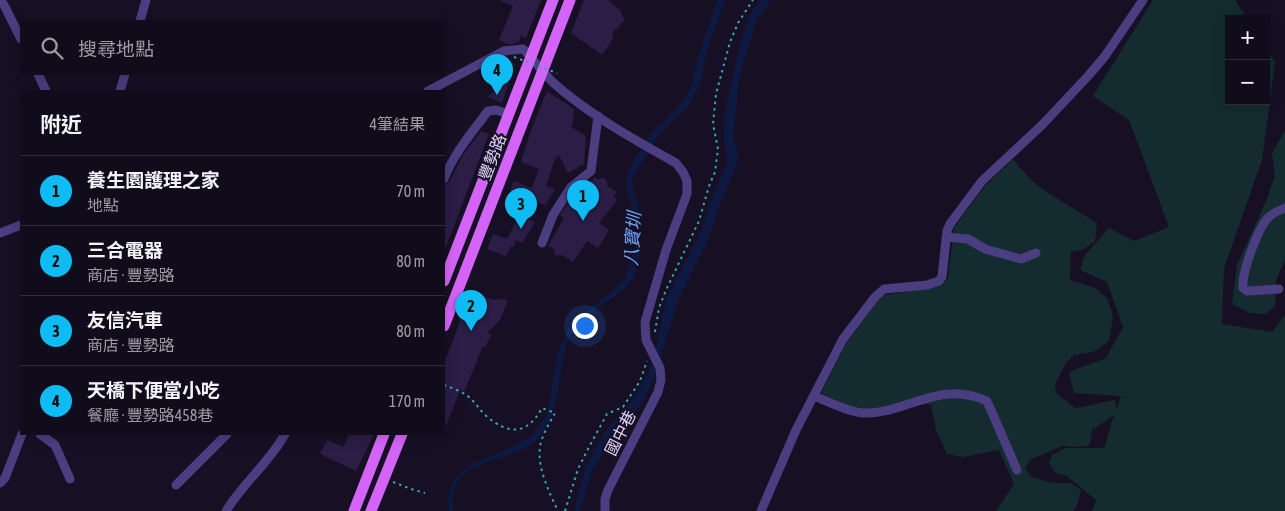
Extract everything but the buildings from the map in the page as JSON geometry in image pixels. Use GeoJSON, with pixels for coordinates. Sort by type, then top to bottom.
{"type":"FeatureCollection","features":[{"type":"Feature","properties":{"kind":"main road","name":"豐勢路"},"geometry":{"type":"LineString","coordinates":[[445,278],[553,0]]}},
{"type":"Feature","properties":{"kind":"main road","name":"豐勢路"},"geometry":{"type":"LineString","coordinates":[[445,323],[570,0]]}},
{"type":"Feature","properties":{"kind":"main road"},"geometry":{"type":"LineString","coordinates":[[354,511],[384,435]]}},
{"type":"Feature","properties":{"kind":"main road"},"geometry":{"type":"LineString","coordinates":[[372,511],[402,435]]}},
{"type":"Feature","properties":{"kind":"street"},"geometry":{"type":"LineString","coordinates":[[1,0],[6,6],[20,38]]}},
{"type":"Feature","properties":{"kind":"street"},"geometry":{"type":"LineString","coordinates":[[140,20],[146,0]]}},
{"type":"Feature","properties":{"kind":"street"},"geometry":{"type":"LineString","coordinates":[[761,511],[796,430],[844,339],[874,297],[884,289],[939,282],[942,277],[947,231],[950,224],[982,181],[1042,125],[1089,75],[1105,56],[1143,0]]}},
{"type":"Feature","properties":{"kind":"street"},"geometry":{"type":"LineString","coordinates":[[430,90],[504,51],[523,49],[555,84],[598,116],[591,171],[571,187],[553,215],[542,242]]}},
{"type":"Feature","properties":{"kind":"street"},"geometry":{"type":"LineString","coordinates":[[38,75],[46,90]]}},
{"type":"Feature","properties":{"kind":"street"},"geometry":{"type":"LineString","coordinates":[[120,90],[125,75]]}},
{"type":"Feature","properties":{"kind":"street"},"geometry":{"type":"LineString","coordinates":[[445,176],[450,162],[485,112],[496,110],[509,114]]}},
{"type":"Feature","properties":{"kind":"street","name":"國中巷"},"geometry":{"type":"LineString","coordinates":[[598,116],[676,163],[683,172],[687,182],[687,194],[666,250],[645,322],[646,340],[660,368],[661,380],[658,392],[608,490],[605,499],[605,511]]}},
{"type":"Feature","properties":{"kind":"street"},"geometry":{"type":"LineString","coordinates":[[1278,289],[1248,291],[1243,288],[1242,282],[1249,257],[1262,226],[1269,216],[1285,208]]}},
{"type":"Feature","properties":{"kind":"street"},"geometry":{"type":"LineString","coordinates":[[0,233],[20,225]]}},
{"type":"Feature","properties":{"kind":"street"},"geometry":{"type":"LineString","coordinates":[[946,238],[968,239],[984,249],[1021,259],[1036,253]]}},
{"type":"Feature","properties":{"kind":"street"},"geometry":{"type":"LineString","coordinates":[[814,396],[861,413],[886,410],[938,394],[975,396],[986,401],[992,411],[1017,470]]}},
{"type":"Feature","properties":{"kind":"street"},"geometry":{"type":"LineString","coordinates":[[0,483],[5,478],[22,435]]}},
{"type":"Feature","properties":{"kind":"street"},"geometry":{"type":"LineString","coordinates":[[41,435],[55,445],[70,479]]}},
{"type":"Feature","properties":{"kind":"street"},"geometry":{"type":"LineString","coordinates":[[176,485],[226,435]]}},
{"type":"Feature","properties":{"kind":"street"},"geometry":{"type":"LineString","coordinates":[[226,511],[234,498],[277,449],[284,435]]}},
{"type":"Feature","properties":{"kind":"path"},"geometry":{"type":"LineString","coordinates":[[514,57],[557,73]]}},
{"type":"Feature","properties":{"kind":"path"},"geometry":{"type":"LineString","coordinates":[[445,385],[456,389],[468,397],[484,414],[505,429],[518,430],[530,424],[538,416],[542,408],[555,413],[541,444],[540,458],[558,511]]}},
{"type":"Feature","properties":{"kind":"path"},"geometry":{"type":"LineString","coordinates":[[393,482],[425,492]]}},
{"type":"Feature","properties":{"kind":"green space"},"geometry":{"type":"Polygon","coordinates":[[[1153,0],[1235,0],[1244,15],[1225,15],[1225,105],[1269,105],[1262,160],[1224,268],[1222,324],[1272,332],[1285,315],[1285,511],[1092,511],[1096,500],[1067,476],[1055,473],[1049,463],[1052,455],[1065,448],[1104,448],[1114,415],[1092,430],[1090,445],[1062,446],[1031,459],[1025,468],[1032,477],[1053,483],[1071,483],[1081,490],[1078,503],[1073,511],[996,511],[1014,484],[999,450],[963,457],[947,454],[936,430],[931,405],[919,403],[890,412],[855,409],[821,393],[847,342],[881,296],[942,285],[948,278],[954,228],[986,185],[1013,159],[1029,178],[1045,191],[1097,223],[1095,241],[1084,249],[1071,252],[1070,280],[1095,288],[1107,298],[1113,316],[1109,341],[1093,352],[1074,355],[1066,363],[1055,384],[1056,393],[1075,408],[1114,400],[1117,409],[1121,396],[1074,393],[1069,372],[1106,358],[1123,327],[1107,282],[1080,270],[1085,255],[1109,228],[1134,241],[1169,227],[1129,120],[1093,96],[1153,0]]]}},
{"type":"Feature","properties":{"kind":"green space"},"geometry":{"type":"Polygon","coordinates":[[[1270,55],[1275,62],[1270,100],[1270,55]]]}},
{"type":"Feature","properties":{"kind":"green space"},"geometry":{"type":"Polygon","coordinates":[[[1285,131],[1285,260],[1276,280],[1275,307],[1265,314],[1250,313],[1232,304],[1237,265],[1267,199],[1275,175],[1272,153],[1285,131]]]}},
{"type":"Feature","properties":{"kind":"water","name":"八寶圳"},"geometry":{"type":"Polygon","coordinates":[[[717,0],[725,0],[705,57],[701,81],[690,104],[657,137],[632,180],[641,226],[639,258],[634,277],[619,293],[585,319],[570,336],[565,348],[552,414],[537,440],[528,447],[476,467],[465,474],[457,484],[453,496],[454,511],[449,511],[448,496],[453,481],[471,464],[513,447],[531,436],[547,415],[558,352],[569,328],[626,277],[637,226],[626,186],[628,172],[650,134],[665,121],[691,88],[697,60],[717,0]]]}},
{"type":"Feature","properties":{"kind":"water","name":"八寶圳"},"geometry":{"type":"Polygon","coordinates":[[[760,0],[771,0],[756,21],[739,78],[733,136],[739,159],[718,209],[708,240],[677,303],[655,375],[645,398],[592,470],[580,511],[574,511],[585,469],[594,450],[611,423],[628,406],[648,374],[654,358],[666,299],[703,227],[709,205],[728,161],[723,138],[725,111],[742,37],[750,15],[760,0]]]}},
{"type":"Feature","properties":{"kind":"place","name":"天橋下便當小吃"},"geometry":{"type":"Point","coordinates":[497,95]}},
{"type":"Feature","properties":{"kind":"place","name":"養生園護理之家"},"geometry":{"type":"Point","coordinates":[583,221]}},
{"type":"Feature","properties":{"kind":"place","name":"友信汽車"},"geometry":{"type":"Point","coordinates":[521,229]}},
{"type":"Feature","properties":{"kind":"place","name":"三合電器"},"geometry":{"type":"Point","coordinates":[471,331]}}]}
